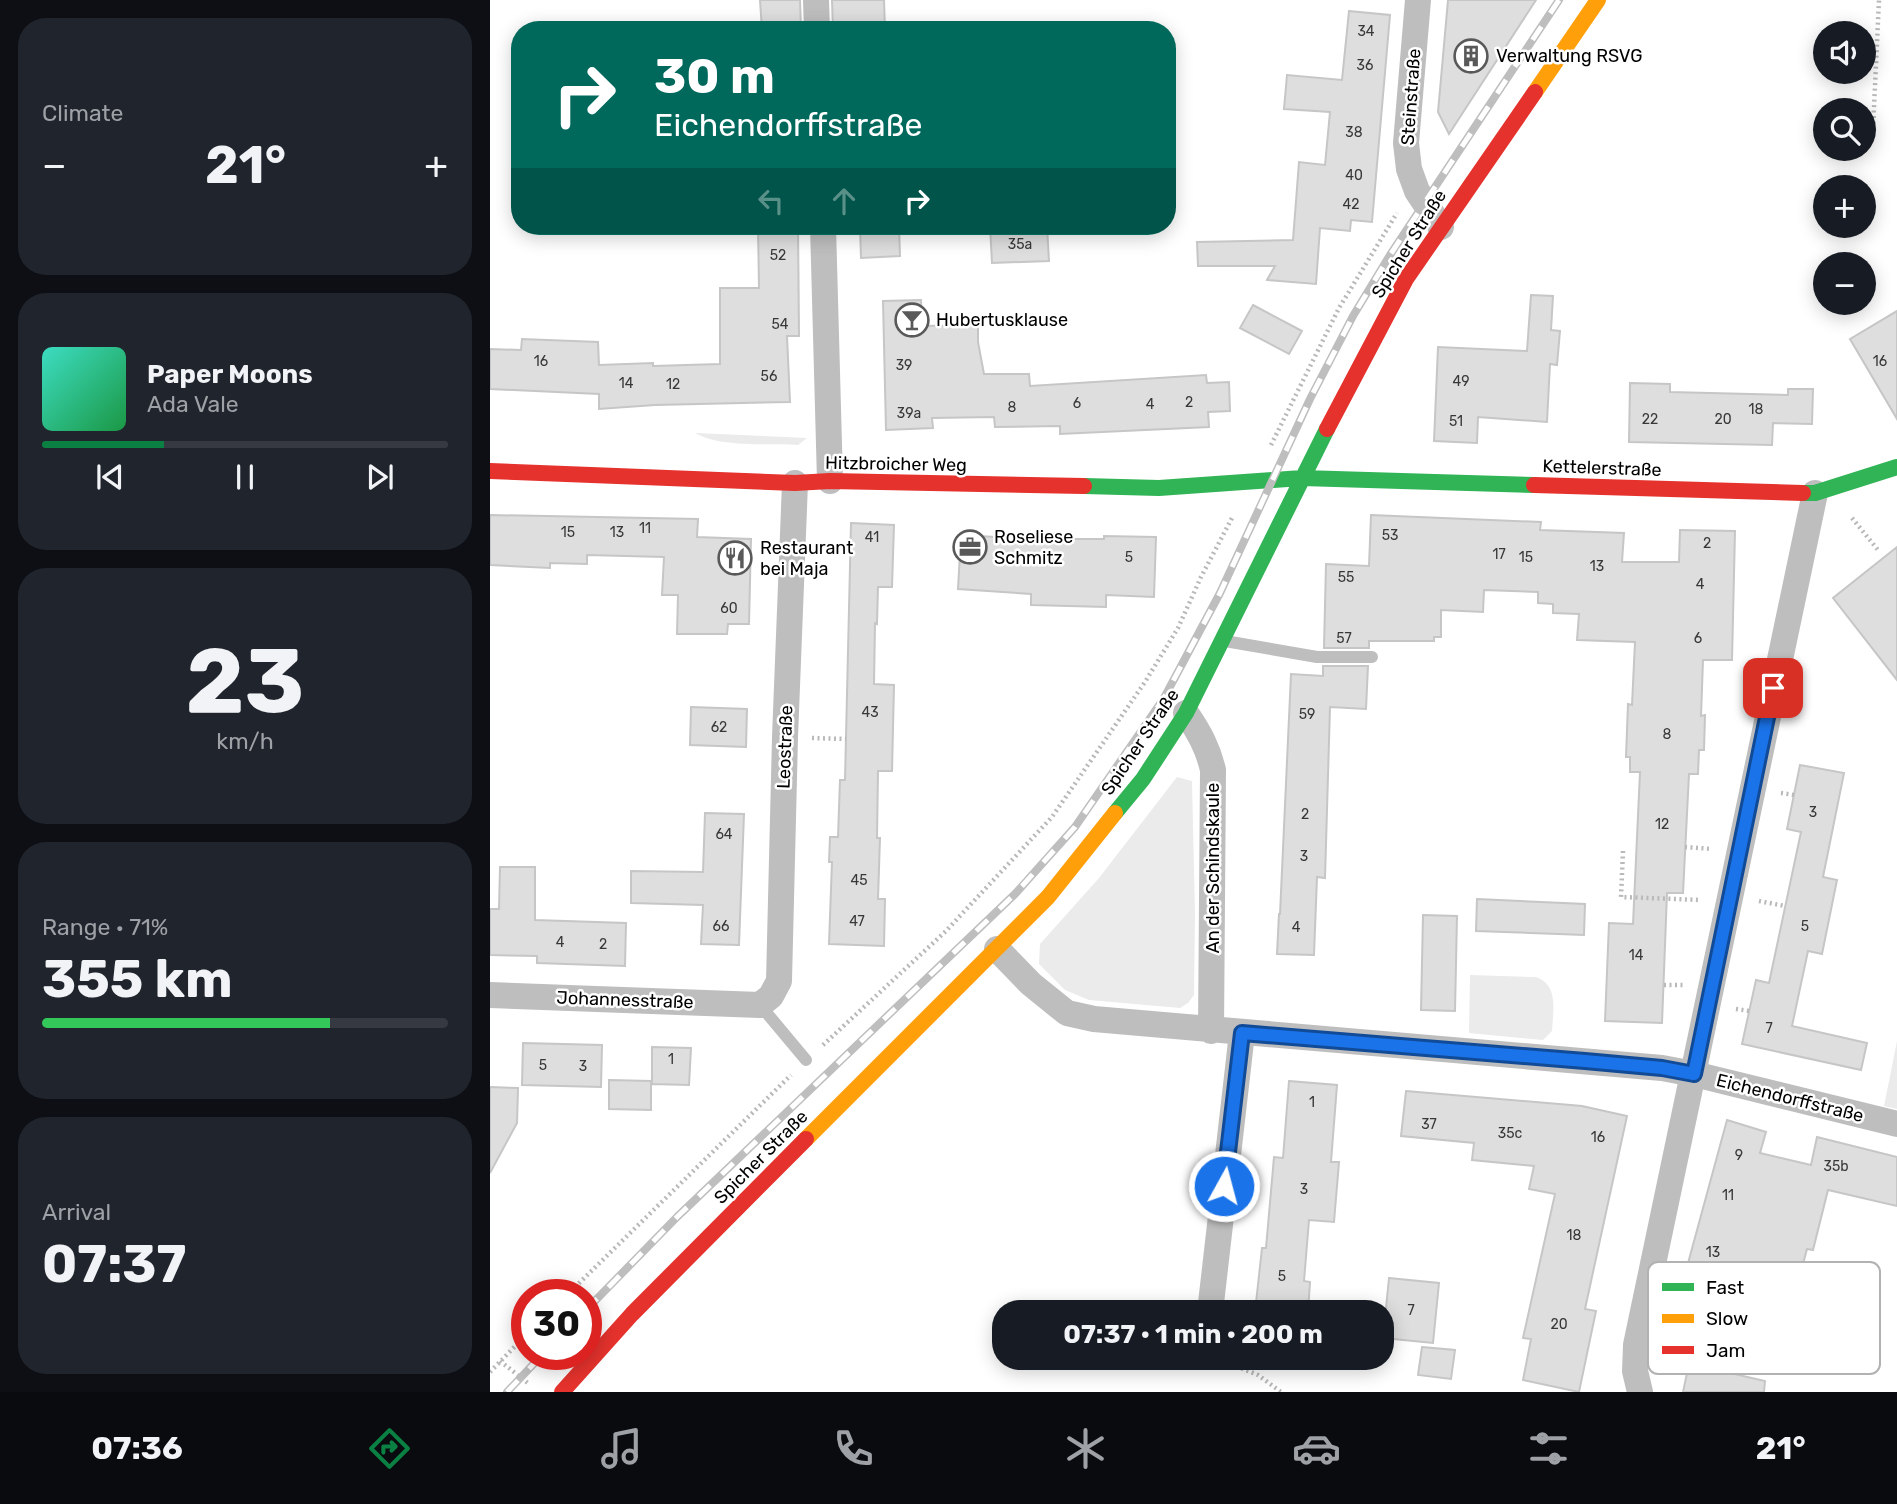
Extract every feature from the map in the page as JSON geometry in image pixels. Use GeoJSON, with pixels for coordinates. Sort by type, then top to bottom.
{"type":"FeatureCollection","features":[{"type":"Feature","properties":{"kind":"street"},"geometry":{"type":"LineString","coordinates":[[816,0],[817,21]]}},
{"type":"Feature","properties":{"kind":"street","name":"Steinstraße"},"geometry":{"type":"LineString","coordinates":[[1418,0],[1406,143],[1409,169],[1417,191],[1441,227]]}},
{"type":"Feature","properties":{"kind":"street","name":"Spicher Straße"},"geometry":{"type":"LineString","coordinates":[[568,1390],[632,1314],[1048,897],[1143,779],[1186,713],[1302,478],[1406,279],[1598,0]]}},
{"type":"Feature","properties":{"kind":"street"},"geometry":{"type":"LineString","coordinates":[[823,235],[830,481]]}},
{"type":"Feature","properties":{"kind":"street","name":"Kettelerstraße"},"geometry":{"type":"LineString","coordinates":[[1302,478],[1815,493],[1854,483],[1897,467]]}},
{"type":"Feature","properties":{"kind":"street","name":"Hitzbroicher Weg"},"geometry":{"type":"LineString","coordinates":[[490,471],[795,483],[830,481],[1159,488],[1302,478]]}},
{"type":"Feature","properties":{"kind":"street","name":"Leostraße"},"geometry":{"type":"LineString","coordinates":[[760,1005],[771,996],[779,981],[795,483]]}},
{"type":"Feature","properties":{"kind":"street"},"geometry":{"type":"LineString","coordinates":[[1654,1262],[1815,493]]}},
{"type":"Feature","properties":{"kind":"street","name":"An der Schindskaule"},"geometry":{"type":"LineString","coordinates":[[1186,713],[1209,752],[1213,770],[1212,1031]]}},
{"type":"Feature","properties":{"kind":"street","name":"Eichendorffstraße"},"geometry":{"type":"LineString","coordinates":[[997,948],[1031,985],[1067,1013],[1094,1019],[1649,1067],[1694,1074],[1897,1124]]}},
{"type":"Feature","properties":{"kind":"street","name":"Johannesstraße"},"geometry":{"type":"LineString","coordinates":[[490,995],[760,1005]]}},
{"type":"Feature","properties":{"kind":"street"},"geometry":{"type":"LineString","coordinates":[[1211,1300],[1242,1033]]}},
{"type":"Feature","properties":{"kind":"street"},"geometry":{"type":"LineString","coordinates":[[1640,1392],[1635,1371],[1636,1345],[1648,1289]]}},
{"type":"Feature","properties":{"kind":"lane"},"geometry":{"type":"LineString","coordinates":[[1222,641],[1317,657],[1372,657]]}},
{"type":"Feature","properties":{"kind":"lane"},"geometry":{"type":"LineString","coordinates":[[760,1005],[806,1060]]}},
{"type":"Feature","properties":{"kind":"path"},"geometry":{"type":"LineString","coordinates":[[1875,98],[1880,0]]}},
{"type":"Feature","properties":{"kind":"path"},"geometry":{"type":"LineString","coordinates":[[583,1279],[806,1060],[946,930],[1052,817],[1145,682],[1178,628],[1339,308],[1394,217],[1417,191]]}},
{"type":"Feature","properties":{"kind":"path"},"geometry":{"type":"LineString","coordinates":[[1623,851],[1621,897],[1730,901]]}},
{"type":"Feature","properties":{"kind":"path"},"geometry":{"type":"LineString","coordinates":[[490,1371],[511,1350]]}},
{"type":"Feature","properties":{"kind":"path"},"geometry":{"type":"LineString","coordinates":[[1246,1370],[1258,1375],[1281,1392]]}},
{"type":"Feature","properties":{"kind":"shaded area"},"geometry":{"type":"Polygon","coordinates":[[[695,433],[807,438],[798,445],[745,444],[718,441],[695,433]]]}},
{"type":"Feature","properties":{"kind":"shaded area"},"geometry":{"type":"Polygon","coordinates":[[[1177,777],[1192,781],[1194,995],[1180,1008],[1089,1000],[1065,990],[1039,964],[1040,944],[1099,878],[1177,777]]]}},
{"type":"Feature","properties":{"kind":"shaded area"},"geometry":{"type":"Polygon","coordinates":[[[1470,975],[1536,977],[1543,981],[1553,1000],[1552,1031],[1543,1040],[1469,1033],[1470,975]]]}},
{"type":"Feature","properties":{"kind":"shaded area"},"geometry":{"type":"Polygon","coordinates":[[[1897,1041],[1897,1109],[1884,1106],[1897,1041]]]}},
{"type":"Feature","properties":{"kind":"building"},"geometry":{"type":"Polygon","coordinates":[[[760,0],[800,0],[801,21],[761,21],[760,0]]]}},
{"type":"Feature","properties":{"kind":"building"},"geometry":{"type":"Polygon","coordinates":[[[832,0],[884,0],[885,21],[833,21],[832,0]]]}},
{"type":"Feature","properties":{"kind":"building","name":"Verwaltung RSVG"},"geometry":{"type":"Polygon","coordinates":[[[1448,0],[1536,0],[1449,134],[1438,112],[1448,0]]]}},
{"type":"Feature","properties":{"kind":"building"},"geometry":{"type":"Polygon","coordinates":[[[1349,11],[1390,15],[1372,222],[1351,220],[1350,231],[1320,228],[1316,284],[1267,280],[1275,266],[1198,266],[1197,242],[1293,240],[1299,162],[1325,165],[1330,112],[1284,109],[1287,75],[1342,80],[1349,11]]]}},
{"type":"Feature","properties":{"kind":"building"},"geometry":{"type":"Polygon","coordinates":[[[758,235],[798,235],[799,336],[787,336],[790,402],[599,409],[599,394],[490,389],[490,349],[521,350],[522,339],[598,342],[599,365],[720,364],[720,288],[759,288],[758,235]]]}},
{"type":"Feature","properties":{"kind":"building"},"geometry":{"type":"Polygon","coordinates":[[[860,235],[899,235],[900,256],[861,258],[860,235]]]}},
{"type":"Feature","properties":{"kind":"building"},"geometry":{"type":"Polygon","coordinates":[[[990,235],[1048,235],[1049,261],[992,263],[990,235]]]}},
{"type":"Feature","properties":{"kind":"building"},"geometry":{"type":"Polygon","coordinates":[[[1531,295],[1553,296],[1551,330],[1560,331],[1557,365],[1550,364],[1547,422],[1478,417],[1477,443],[1434,441],[1438,347],[1527,351],[1531,295]]]}},
{"type":"Feature","properties":{"kind":"building"},"geometry":{"type":"Polygon","coordinates":[[[921,300],[922,326],[978,325],[984,374],[1029,374],[1030,386],[1206,375],[1207,383],[1229,382],[1230,411],[1208,412],[1209,427],[1060,434],[1060,426],[995,427],[994,417],[932,418],[933,428],[886,430],[883,301],[921,300]]]}},
{"type":"Feature","properties":{"kind":"building"},"geometry":{"type":"Polygon","coordinates":[[[1253,305],[1302,331],[1289,354],[1240,328],[1253,305]]]}},
{"type":"Feature","properties":{"kind":"building"},"geometry":{"type":"Polygon","coordinates":[[[1897,311],[1897,419],[1850,339],[1897,311]]]}},
{"type":"Feature","properties":{"kind":"building"},"geometry":{"type":"Polygon","coordinates":[[[1630,383],[1670,384],[1670,392],[1788,395],[1788,389],[1813,389],[1812,424],[1773,423],[1772,445],[1629,442],[1630,383]]]}},
{"type":"Feature","properties":{"kind":"building"},"geometry":{"type":"Polygon","coordinates":[[[490,515],[698,519],[697,537],[751,539],[749,624],[728,624],[727,634],[677,634],[678,595],[662,595],[664,557],[587,555],[587,564],[550,563],[550,568],[490,565],[490,515]]]}},
{"type":"Feature","properties":{"kind":"building"},"geometry":{"type":"Polygon","coordinates":[[[1371,515],[1541,522],[1540,530],[1624,533],[1622,562],[1679,562],[1680,530],[1735,531],[1732,660],[1703,660],[1701,716],[1705,715],[1704,750],[1699,750],[1698,774],[1689,774],[1683,893],[1667,893],[1662,1023],[1605,1021],[1609,923],[1633,924],[1640,772],[1630,772],[1630,757],[1626,757],[1628,704],[1632,705],[1635,642],[1577,640],[1579,614],[1553,613],[1553,604],[1538,603],[1538,592],[1484,590],[1483,612],[1441,610],[1441,637],[1434,637],[1434,641],[1369,641],[1369,648],[1324,648],[1326,564],[1369,566],[1371,515]]]}},
{"type":"Feature","properties":{"kind":"building"},"geometry":{"type":"Polygon","coordinates":[[[851,523],[894,525],[892,587],[878,587],[877,624],[875,623],[874,684],[894,685],[892,771],[878,771],[878,899],[885,899],[884,946],[829,944],[832,862],[829,862],[830,837],[838,837],[840,780],[845,780],[851,523]]]}},
{"type":"Feature","properties":{"kind":"building"},"geometry":{"type":"Polygon","coordinates":[[[961,535],[1033,539],[1156,537],[1154,597],[1106,595],[1106,607],[1031,605],[1031,594],[958,589],[961,535]]]}},
{"type":"Feature","properties":{"kind":"building"},"geometry":{"type":"Polygon","coordinates":[[[1897,547],[1897,680],[1833,598],[1897,547]]]}},
{"type":"Feature","properties":{"kind":"building"},"geometry":{"type":"Polygon","coordinates":[[[1323,666],[1368,666],[1366,709],[1330,707],[1325,878],[1317,877],[1314,955],[1277,954],[1291,674],[1323,676],[1323,666]]]}},
{"type":"Feature","properties":{"kind":"building"},"geometry":{"type":"Polygon","coordinates":[[[691,707],[747,709],[746,747],[690,745],[691,707]]]}},
{"type":"Feature","properties":{"kind":"building"},"geometry":{"type":"Polygon","coordinates":[[[1800,765],[1844,773],[1823,877],[1837,880],[1822,954],[1808,951],[1792,1026],[1867,1043],[1861,1070],[1742,1044],[1756,980],[1769,983],[1801,832],[1787,829],[1800,765]]]}},
{"type":"Feature","properties":{"kind":"building"},"geometry":{"type":"Polygon","coordinates":[[[705,813],[744,814],[739,945],[701,944],[703,905],[631,903],[631,871],[703,872],[705,813]]]}},
{"type":"Feature","properties":{"kind":"building"},"geometry":{"type":"Polygon","coordinates":[[[500,867],[535,867],[535,920],[626,923],[625,966],[537,963],[537,956],[490,955],[490,909],[499,909],[500,867]]]}},
{"type":"Feature","properties":{"kind":"building"},"geometry":{"type":"Polygon","coordinates":[[[1477,899],[1585,904],[1584,935],[1476,931],[1477,899]]]}},
{"type":"Feature","properties":{"kind":"building"},"geometry":{"type":"Polygon","coordinates":[[[1423,915],[1457,916],[1455,1011],[1421,1010],[1423,915]]]}},
{"type":"Feature","properties":{"kind":"building"},"geometry":{"type":"Polygon","coordinates":[[[523,1043],[602,1045],[601,1087],[522,1085],[523,1043]]]}},
{"type":"Feature","properties":{"kind":"building"},"geometry":{"type":"Polygon","coordinates":[[[652,1047],[691,1048],[689,1085],[652,1084],[652,1047]]]}},
{"type":"Feature","properties":{"kind":"building"},"geometry":{"type":"Polygon","coordinates":[[[609,1080],[651,1081],[651,1110],[609,1109],[609,1080]]]}},
{"type":"Feature","properties":{"kind":"building"},"geometry":{"type":"Polygon","coordinates":[[[1289,1081],[1337,1085],[1331,1162],[1339,1162],[1334,1222],[1309,1220],[1304,1281],[1310,1282],[1309,1300],[1256,1300],[1262,1248],[1266,1248],[1274,1157],[1283,1158],[1289,1081]]]}},
{"type":"Feature","properties":{"kind":"building"},"geometry":{"type":"Polygon","coordinates":[[[490,1087],[518,1088],[517,1123],[490,1173],[490,1087]]]}},
{"type":"Feature","properties":{"kind":"building"},"geometry":{"type":"Polygon","coordinates":[[[1406,1091],[1582,1106],[1627,1116],[1585,1309],[1596,1311],[1579,1392],[1523,1380],[1531,1339],[1523,1338],[1555,1194],[1529,1189],[1534,1166],[1472,1160],[1474,1143],[1401,1136],[1406,1091]]]}},
{"type":"Feature","properties":{"kind":"building"},"geometry":{"type":"Polygon","coordinates":[[[1727,1120],[1766,1132],[1760,1153],[1811,1165],[1817,1137],[1897,1157],[1897,1206],[1828,1190],[1813,1250],[1807,1249],[1804,1262],[1688,1262],[1727,1120]]]}},
{"type":"Feature","properties":{"kind":"building"},"geometry":{"type":"Polygon","coordinates":[[[1389,1278],[1439,1283],[1433,1343],[1394,1339],[1394,1300],[1387,1300],[1389,1278]]]}},
{"type":"Feature","properties":{"kind":"building"},"geometry":{"type":"Polygon","coordinates":[[[1422,1347],[1455,1350],[1451,1379],[1418,1375],[1422,1347]]]}},
{"type":"Feature","properties":{"kind":"building"},"geometry":{"type":"Polygon","coordinates":[[[1687,1374],[1734,1374],[1765,1381],[1764,1392],[1683,1392],[1687,1374]]]}},
{"type":"Feature","properties":{"kind":"railway"},"geometry":{"type":"LineString","coordinates":[[602,1294],[677,1217],[1015,894],[1075,827],[1164,698],[1220,593],[1310,399],[1353,316],[1390,255],[1559,0]]}},
{"type":"Feature","properties":{"kind":"railway"},"geometry":{"type":"LineString","coordinates":[[507,1392],[528,1370]]}},
{"type":"Feature","properties":{"kind":"traffic: fast"},"geometry":{"type":"LineString","coordinates":[[1115,813],[1143,779],[1186,713],[1327,429]]}},
{"type":"Feature","properties":{"kind":"traffic: fast"},"geometry":{"type":"LineString","coordinates":[[1803,493],[1815,493],[1897,467]]}},
{"type":"Feature","properties":{"kind":"traffic: fast"},"geometry":{"type":"LineString","coordinates":[[1084,486],[1159,488],[1302,478],[1534,485]]}},
{"type":"Feature","properties":{"kind":"traffic: slow"},"geometry":{"type":"LineString","coordinates":[[1535,92],[1598,0]]}},
{"type":"Feature","properties":{"kind":"traffic: slow"},"geometry":{"type":"LineString","coordinates":[[806,1139],[1048,897],[1115,813]]}},
{"type":"Feature","properties":{"kind":"traffic: jam"},"geometry":{"type":"LineString","coordinates":[[1327,429],[1406,279],[1535,92]]}},
{"type":"Feature","properties":{"kind":"traffic: jam"},"geometry":{"type":"LineString","coordinates":[[490,471],[795,483],[830,481],[1084,486]]}},
{"type":"Feature","properties":{"kind":"traffic: jam"},"geometry":{"type":"LineString","coordinates":[[1534,485],[1803,493]]}},
{"type":"Feature","properties":{"kind":"traffic: jam"},"geometry":{"type":"LineString","coordinates":[[562,1392],[632,1314],[806,1139]]}},
{"type":"Feature","properties":{"kind":"place","name":"Verwaltung RSVG"},"geometry":{"type":"Point","coordinates":[1471,56]}},
{"type":"Feature","properties":{"kind":"place","name":"Hubertusklause"},"geometry":{"type":"Point","coordinates":[912,320]}},
{"type":"Feature","properties":{"kind":"place","name":"Roseliese Schmitz"},"geometry":{"type":"Point","coordinates":[970,547]}},
{"type":"Feature","properties":{"kind":"place","name":"Restaurant bei Maja"},"geometry":{"type":"Point","coordinates":[735,558]}},
{"type":"Feature","properties":{"kind":"route"},"geometry":{"type":"LineString","coordinates":[[1224,1186],[1242,1033],[1585,1061],[1662,1068],[1694,1074],[1773,688]]}}]}
